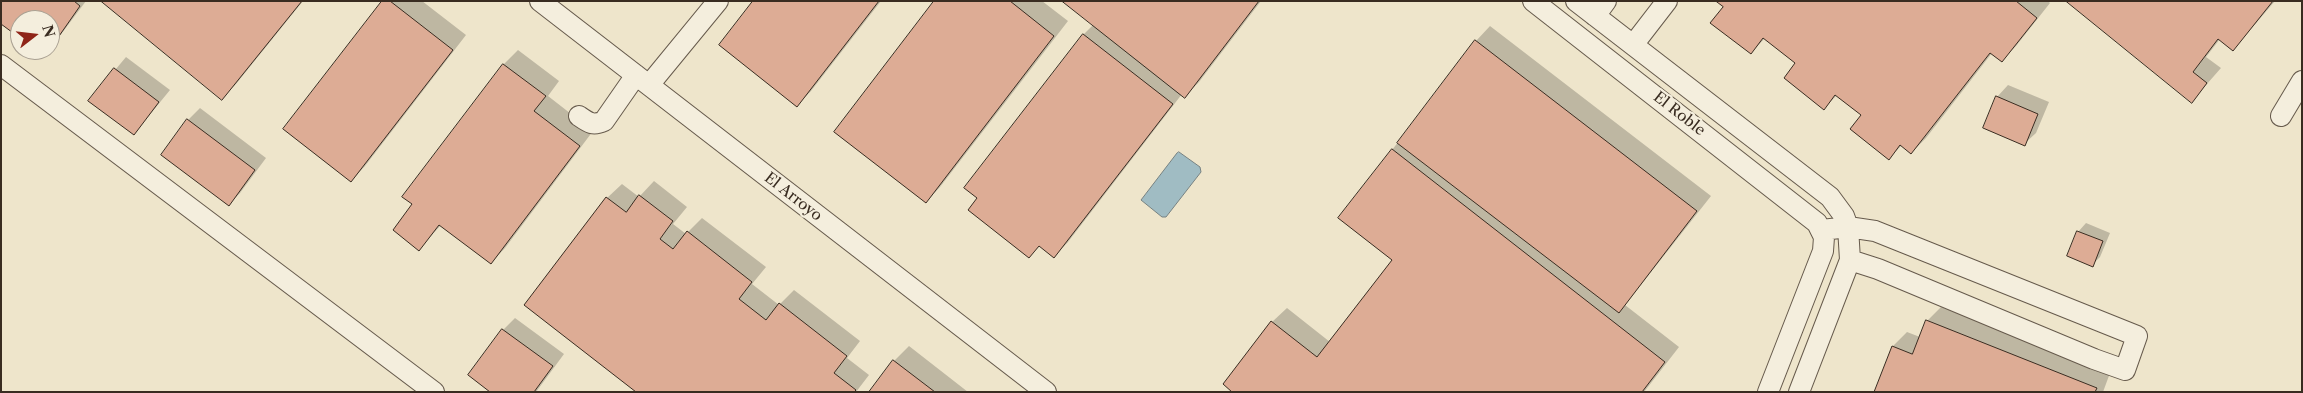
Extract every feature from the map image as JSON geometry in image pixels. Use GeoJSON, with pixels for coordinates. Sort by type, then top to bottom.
{"type":"FeatureCollection","features":[{"type":"Feature","properties":{"kind":"street","name":"El Arroyo"},"geometry":{"type":"LineString","coordinates":[[540,1],[1046,392]]}},
{"type":"Feature","properties":{"kind":"street"},"geometry":{"type":"LineString","coordinates":[[579,116],[589,124],[604,121],[718,1]]}},
{"type":"Feature","properties":{"kind":"street","name":"El Roble"},"geometry":{"type":"LineString","coordinates":[[1533,1],[1811,216],[1822,230]]}},
{"type":"Feature","properties":{"kind":"street","name":"El Roble"},"geometry":{"type":"LineString","coordinates":[[1576,1],[1600,9],[1633,45],[1830,197],[1841,211],[1848,227],[1850,260],[1799,392]]}},
{"type":"Feature","properties":{"kind":"street"},"geometry":{"type":"LineString","coordinates":[[1633,45],[1667,1]]}},
{"type":"Feature","properties":{"kind":"street"},"geometry":{"type":"LineString","coordinates":[[1,65],[434,392]]}},
{"type":"Feature","properties":{"kind":"street"},"geometry":{"type":"LineString","coordinates":[[2281,116],[2302,81]]}},
{"type":"Feature","properties":{"kind":"street"},"geometry":{"type":"LineString","coordinates":[[1768,392],[1823,251],[1822,230],[1848,227],[1875,231],[2137,336],[2125,370],[2094,359],[1878,269],[1850,260]]}},
{"type":"Feature","properties":{"kind":"water"},"geometry":{"type":"Polygon","coordinates":[[[1179,152],[1200,167],[1201,172],[1166,217],[1162,217],[1141,200],[1179,152]]]}},
{"type":"Feature","properties":{"kind":"building"},"geometry":{"type":"Polygon","coordinates":[[[1,1],[74,1],[80,6],[60,35],[60,10],[10,10],[10,31],[1,24],[1,1]]]}},
{"type":"Feature","properties":{"kind":"building"},"geometry":{"type":"Polygon","coordinates":[[[101,1],[302,1],[222,100],[101,1]]]}},
{"type":"Feature","properties":{"kind":"building"},"geometry":{"type":"Polygon","coordinates":[[[382,1],[390,1],[453,50],[351,182],[283,129],[382,1]]]}},
{"type":"Feature","properties":{"kind":"building"},"geometry":{"type":"Polygon","coordinates":[[[753,1],[879,1],[797,107],[719,45],[753,1]]]}},
{"type":"Feature","properties":{"kind":"building"},"geometry":{"type":"Polygon","coordinates":[[[934,1],[1010,1],[1054,36],[926,203],[834,132],[934,1]]]}},
{"type":"Feature","properties":{"kind":"building"},"geometry":{"type":"Polygon","coordinates":[[[1062,1],[1259,1],[1185,98],[1062,1]]]}},
{"type":"Feature","properties":{"kind":"building"},"geometry":{"type":"Polygon","coordinates":[[[1716,1],[2016,1],[2037,18],[2002,62],[1990,53],[1911,154],[1900,145],[1889,160],[1850,129],[1861,115],[1835,95],[1824,110],[1784,78],[1795,63],[1763,38],[1751,54],[1710,23],[1723,7],[1716,1]]]}},
{"type":"Feature","properties":{"kind":"building"},"geometry":{"type":"Polygon","coordinates":[[[2066,1],[2273,1],[2233,51],[2218,39],[2193,72],[2207,83],[2192,103],[2066,1]]]}},
{"type":"Feature","properties":{"kind":"building"},"geometry":{"type":"Polygon","coordinates":[[[1083,34],[1173,104],[1054,258],[1039,246],[1029,258],[968,210],[977,198],[964,188],[1083,34]]]}},
{"type":"Feature","properties":{"kind":"building"},"geometry":{"type":"Polygon","coordinates":[[[1475,40],[1697,211],[1619,313],[1397,143],[1475,40]]]}},
{"type":"Feature","properties":{"kind":"building"},"geometry":{"type":"Polygon","coordinates":[[[503,64],[546,96],[534,111],[580,146],[491,264],[439,225],[419,251],[393,230],[412,204],[402,197],[503,64]]]}},
{"type":"Feature","properties":{"kind":"building"},"geometry":{"type":"Polygon","coordinates":[[[114,68],[159,102],[134,135],[88,101],[114,68]]]}},
{"type":"Feature","properties":{"kind":"building"},"geometry":{"type":"Polygon","coordinates":[[[1996,96],[2038,114],[2025,146],[1983,128],[1996,96]]]}},
{"type":"Feature","properties":{"kind":"building"},"geometry":{"type":"Polygon","coordinates":[[[187,119],[255,170],[229,206],[161,155],[187,119]]]}},
{"type":"Feature","properties":{"kind":"building"},"geometry":{"type":"Polygon","coordinates":[[[1392,149],[1665,362],[1642,392],[1232,392],[1223,384],[1271,321],[1317,357],[1392,260],[1338,218],[1392,149]]]}},
{"type":"Feature","properties":{"kind":"building"},"geometry":{"type":"Polygon","coordinates":[[[639,195],[673,221],[660,239],[673,249],[687,231],[752,282],[739,299],[766,320],[779,303],[847,356],[834,373],[856,390],[854,392],[636,392],[524,305],[606,197],[626,212],[639,195]]]}},
{"type":"Feature","properties":{"kind":"building"},"geometry":{"type":"Polygon","coordinates":[[[2077,231],[2103,241],[2093,267],[2067,256],[2077,231]]]}},
{"type":"Feature","properties":{"kind":"building"},"geometry":{"type":"Polygon","coordinates":[[[1926,320],[2097,388],[2095,392],[1874,392],[1892,346],[1912,354],[1926,320]]]}},
{"type":"Feature","properties":{"kind":"building"},"geometry":{"type":"Polygon","coordinates":[[[502,329],[553,366],[534,392],[490,392],[468,375],[502,329]]]}},
{"type":"Feature","properties":{"kind":"building"},"geometry":{"type":"Polygon","coordinates":[[[893,360],[935,392],[869,392],[893,360]]]}}]}
